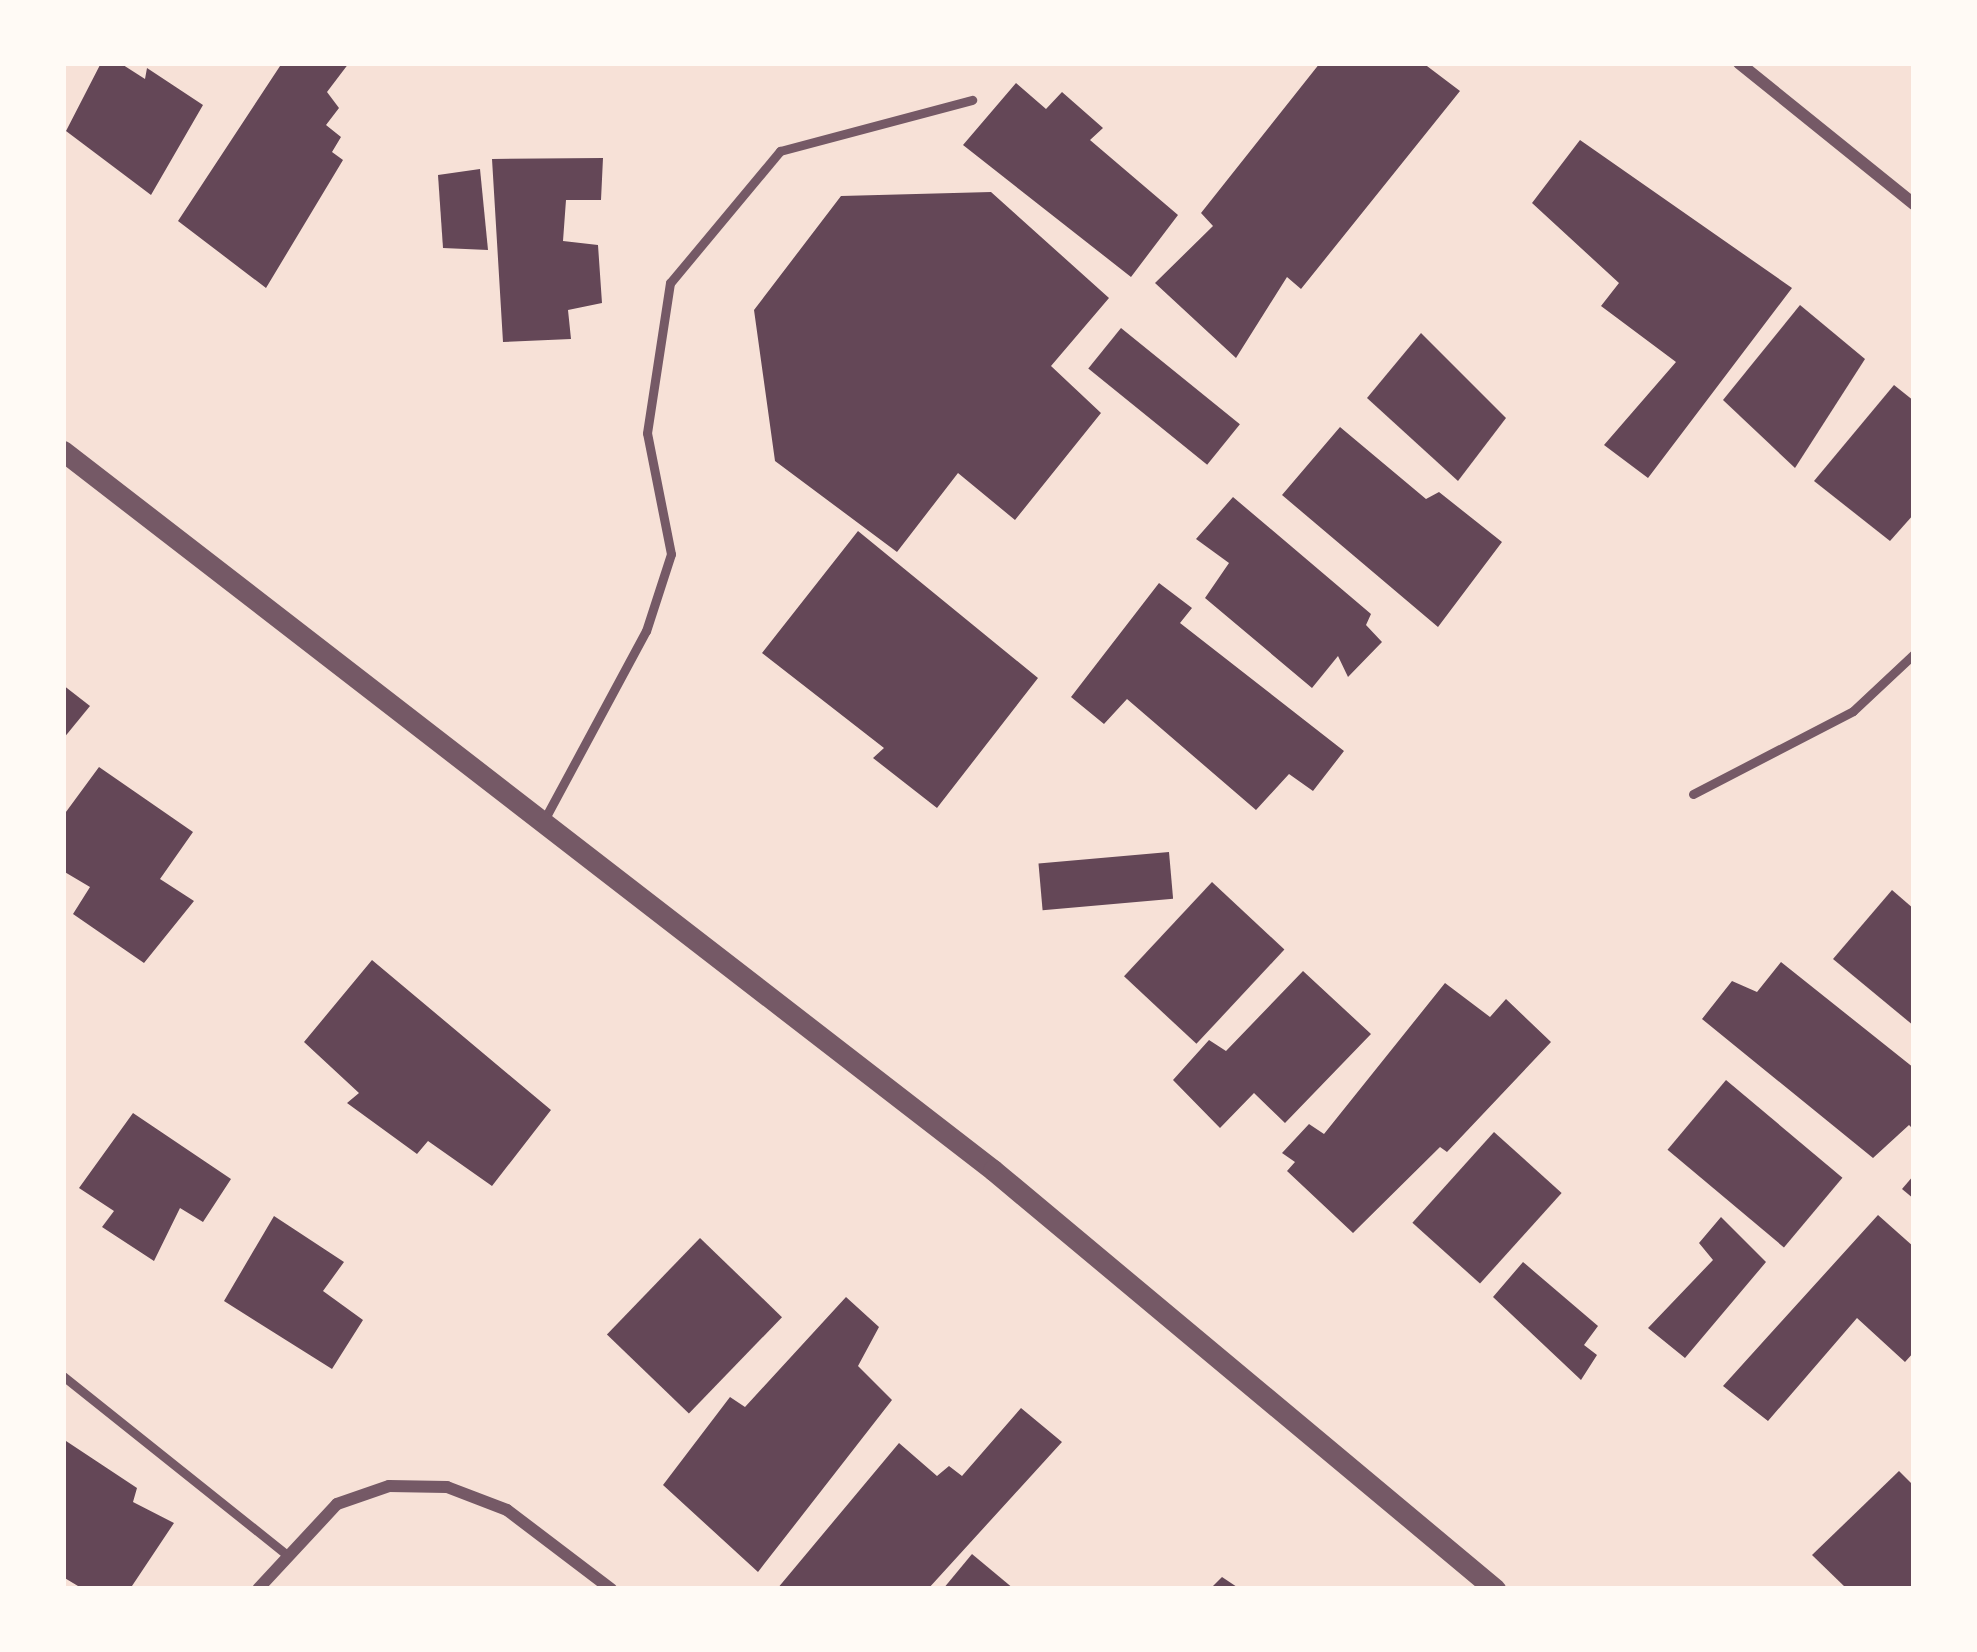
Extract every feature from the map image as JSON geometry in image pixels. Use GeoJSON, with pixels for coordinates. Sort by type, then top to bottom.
{"type":"FeatureCollection","features":[{"type":"Feature","properties":{"kind":"street"},"geometry":{"type":"LineString","coordinates":[[1738,63],[1914,203]]}},
{"type":"Feature","properties":{"kind":"street"},"geometry":{"type":"LineString","coordinates":[[63,451],[993,1170],[1495,1589]]}},
{"type":"Feature","properties":{"kind":"street"},"geometry":{"type":"LineString","coordinates":[[258,1589],[285,1552],[337,1504],[389,1486],[447,1487],[507,1510],[610,1589]]}},
{"type":"Feature","properties":{"kind":"lane"},"geometry":{"type":"LineString","coordinates":[[543,822],[646,631],[671,554],[647,433],[670,283],[780,151],[972,100]]}},
{"type":"Feature","properties":{"kind":"lane"},"geometry":{"type":"LineString","coordinates":[[1693,794],[1853,711],[1914,654]]}},
{"type":"Feature","properties":{"kind":"lane"},"geometry":{"type":"LineString","coordinates":[[63,1376],[285,1552]]}},
{"type":"Feature","properties":{"kind":"building"},"geometry":{"type":"Polygon","coordinates":[[[101,63],[120,63],[145,79],[147,68],[203,105],[151,195],[66,131],[101,63]]]}},
{"type":"Feature","properties":{"kind":"building"},"geometry":{"type":"Polygon","coordinates":[[[282,63],[349,63],[327,92],[339,108],[326,125],[341,137],[332,152],[343,160],[266,288],[178,221],[282,63]]]}},
{"type":"Feature","properties":{"kind":"building"},"geometry":{"type":"Polygon","coordinates":[[[1320,63],[1423,63],[1460,91],[1301,289],[1287,277],[1236,358],[1155,283],[1213,226],[1201,213],[1320,63]]]}},
{"type":"Feature","properties":{"kind":"building"},"geometry":{"type":"Polygon","coordinates":[[[1016,83],[1046,109],[1062,92],[1103,128],[1090,140],[1178,215],[1131,277],[963,145],[1016,83]]]}},
{"type":"Feature","properties":{"kind":"building"},"geometry":{"type":"Polygon","coordinates":[[[1580,140],[1792,288],[1648,478],[1604,445],[1676,362],[1601,306],[1619,283],[1532,203],[1580,140]]]}},
{"type":"Feature","properties":{"kind":"building"},"geometry":{"type":"Polygon","coordinates":[[[603,158],[601,200],[566,200],[563,241],[598,245],[602,303],[568,310],[571,339],[503,342],[492,159],[603,158]]]}},
{"type":"Feature","properties":{"kind":"building"},"geometry":{"type":"Polygon","coordinates":[[[480,169],[488,250],[443,248],[438,175],[480,169]]]}},
{"type":"Feature","properties":{"kind":"building"},"geometry":{"type":"Polygon","coordinates":[[[991,192],[1109,298],[1051,366],[1101,413],[1015,520],[958,473],[897,552],[775,461],[754,310],[841,196],[991,192]]]}},
{"type":"Feature","properties":{"kind":"building"},"geometry":{"type":"Polygon","coordinates":[[[1800,305],[1865,359],[1795,468],[1723,400],[1800,305]]]}},
{"type":"Feature","properties":{"kind":"building"},"geometry":{"type":"Polygon","coordinates":[[[1121,328],[1240,424],[1207,465],[1088,368],[1121,328]]]}},
{"type":"Feature","properties":{"kind":"building"},"geometry":{"type":"Polygon","coordinates":[[[1421,333],[1506,418],[1458,481],[1367,398],[1421,333]]]}},
{"type":"Feature","properties":{"kind":"building"},"geometry":{"type":"Polygon","coordinates":[[[1894,385],[1914,401],[1914,514],[1890,541],[1814,481],[1894,385]]]}},
{"type":"Feature","properties":{"kind":"building"},"geometry":{"type":"Polygon","coordinates":[[[1340,427],[1426,499],[1439,492],[1502,542],[1438,627],[1282,495],[1340,427]]]}},
{"type":"Feature","properties":{"kind":"building"},"geometry":{"type":"Polygon","coordinates":[[[1233,497],[1371,614],[1366,625],[1382,642],[1348,677],[1338,656],[1312,688],[1205,598],[1229,563],[1196,539],[1233,497]]]}},
{"type":"Feature","properties":{"kind":"building"},"geometry":{"type":"Polygon","coordinates":[[[858,531],[1038,678],[937,808],[873,758],[884,748],[762,653],[858,531]]]}},
{"type":"Feature","properties":{"kind":"building"},"geometry":{"type":"Polygon","coordinates":[[[1159,583],[1192,608],[1180,623],[1344,751],[1313,791],[1289,774],[1256,810],[1127,699],[1104,724],[1071,697],[1159,583]]]}},
{"type":"Feature","properties":{"kind":"building"},"geometry":{"type":"Polygon","coordinates":[[[63,685],[90,706],[63,739],[63,685]]]}},
{"type":"Feature","properties":{"kind":"building"},"geometry":{"type":"Polygon","coordinates":[[[99,767],[193,832],[160,879],[194,901],[144,963],[73,914],[90,887],[63,871],[63,816],[99,767]]]}},
{"type":"Feature","properties":{"kind":"building"},"geometry":{"type":"Polygon","coordinates":[[[1169,852],[1173,899],[1043,910],[1038,863],[1169,852]]]}},
{"type":"Feature","properties":{"kind":"building"},"geometry":{"type":"Polygon","coordinates":[[[1212,882],[1284,950],[1196,1044],[1124,976],[1212,882]]]}},
{"type":"Feature","properties":{"kind":"building"},"geometry":{"type":"Polygon","coordinates":[[[1892,890],[1914,909],[1914,1026],[1833,959],[1892,890]]]}},
{"type":"Feature","properties":{"kind":"building"},"geometry":{"type":"Polygon","coordinates":[[[372,960],[551,1110],[492,1186],[428,1141],[417,1154],[347,1103],[359,1093],[304,1042],[372,960]]]}},
{"type":"Feature","properties":{"kind":"building"},"geometry":{"type":"Polygon","coordinates":[[[1781,962],[1914,1068],[1914,1130],[1909,1125],[1873,1158],[1702,1019],[1732,981],[1757,992],[1781,962]]]}},
{"type":"Feature","properties":{"kind":"building"},"geometry":{"type":"Polygon","coordinates":[[[1303,971],[1371,1034],[1285,1123],[1254,1093],[1220,1128],[1173,1080],[1209,1040],[1226,1051],[1303,971]]]}},
{"type":"Feature","properties":{"kind":"building"},"geometry":{"type":"Polygon","coordinates":[[[1445,983],[1490,1017],[1506,999],[1551,1042],[1447,1152],[1440,1147],[1353,1233],[1287,1171],[1295,1162],[1282,1153],[1309,1124],[1324,1134],[1445,983]]]}},
{"type":"Feature","properties":{"kind":"building"},"geometry":{"type":"Polygon","coordinates":[[[1726,1080],[1842,1178],[1784,1247],[1668,1150],[1726,1080]]]}},
{"type":"Feature","properties":{"kind":"building"},"geometry":{"type":"Polygon","coordinates":[[[133,1113],[231,1179],[203,1222],[180,1208],[154,1261],[102,1227],[114,1211],[79,1188],[133,1113]]]}},
{"type":"Feature","properties":{"kind":"building"},"geometry":{"type":"Polygon","coordinates":[[[1494,1132],[1562,1193],[1480,1284],[1412,1223],[1494,1132]]]}},
{"type":"Feature","properties":{"kind":"building"},"geometry":{"type":"Polygon","coordinates":[[[1914,1175],[1914,1199],[1902,1189],[1914,1175]]]}},
{"type":"Feature","properties":{"kind":"building"},"geometry":{"type":"Polygon","coordinates":[[[1878,1215],[1914,1247],[1914,1352],[1905,1362],[1857,1318],[1768,1421],[1723,1386],[1878,1215]]]}},
{"type":"Feature","properties":{"kind":"building"},"geometry":{"type":"Polygon","coordinates":[[[274,1216],[344,1262],[323,1291],[363,1320],[332,1369],[224,1301],[274,1216]]]}},
{"type":"Feature","properties":{"kind":"building"},"geometry":{"type":"Polygon","coordinates":[[[1721,1217],[1766,1262],[1685,1358],[1648,1328],[1713,1260],[1699,1243],[1721,1217]]]}},
{"type":"Feature","properties":{"kind":"building"},"geometry":{"type":"Polygon","coordinates":[[[700,1238],[782,1317],[689,1414],[607,1334],[700,1238]]]}},
{"type":"Feature","properties":{"kind":"building"},"geometry":{"type":"Polygon","coordinates":[[[1523,1262],[1598,1326],[1584,1345],[1597,1355],[1581,1380],[1493,1297],[1523,1262]]]}},
{"type":"Feature","properties":{"kind":"building"},"geometry":{"type":"Polygon","coordinates":[[[846,1297],[879,1327],[858,1366],[892,1400],[758,1572],[663,1485],[730,1397],[745,1407],[846,1297]]]}},
{"type":"Feature","properties":{"kind":"building"},"geometry":{"type":"Polygon","coordinates":[[[1021,1408],[1062,1442],[928,1589],[777,1589],[899,1443],[937,1476],[949,1466],[962,1476],[1021,1408]]]}},
{"type":"Feature","properties":{"kind":"building"},"geometry":{"type":"Polygon","coordinates":[[[63,1439],[137,1488],[133,1502],[174,1523],[130,1589],[83,1589],[63,1577],[63,1439]]]}},
{"type":"Feature","properties":{"kind":"building"},"geometry":{"type":"Polygon","coordinates":[[[1899,1471],[1914,1486],[1914,1586],[1847,1589],[1812,1555],[1899,1471]]]}},
{"type":"Feature","properties":{"kind":"building"},"geometry":{"type":"Polygon","coordinates":[[[972,1554],[1014,1589],[943,1589],[972,1554]]]}},
{"type":"Feature","properties":{"kind":"building"},"geometry":{"type":"Polygon","coordinates":[[[1222,1577],[1240,1589],[1210,1589],[1222,1577]]]}}]}
